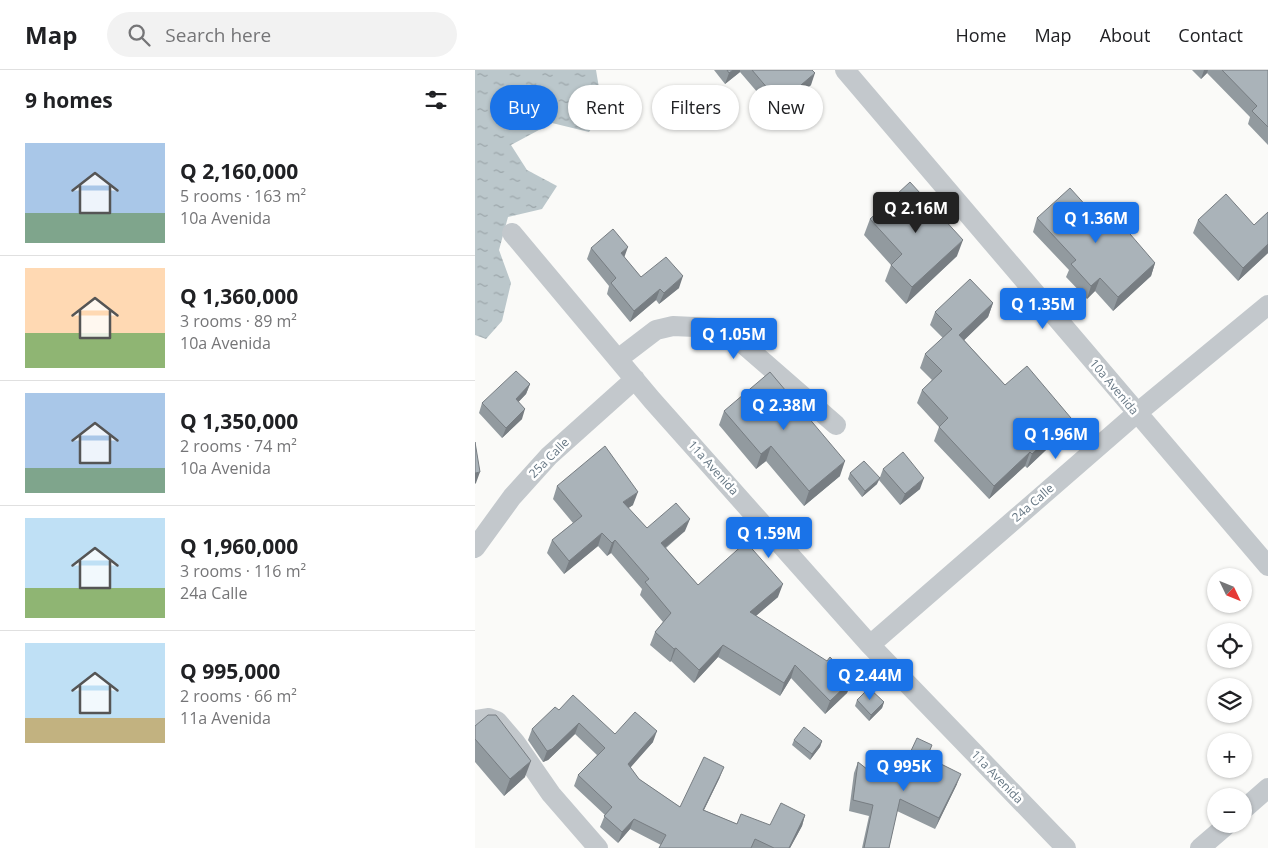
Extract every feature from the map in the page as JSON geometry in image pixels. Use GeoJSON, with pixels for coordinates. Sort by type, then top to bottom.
{"type":"FeatureCollection","features":[{"type":"Feature","properties":{"kind":"street","name":"10a Avenida"},"geometry":{"type":"LineString","coordinates":[[845,70],[1268,566]]}},
{"type":"Feature","properties":{"kind":"street","name":"11a Avenida"},"geometry":{"type":"LineString","coordinates":[[512,233],[635,379],[869,645],[1067,848]]}},
{"type":"Feature","properties":{"kind":"street","name":"24a Calle"},"geometry":{"type":"LineString","coordinates":[[869,645],[1137,413],[1268,305]]}},
{"type":"Feature","properties":{"kind":"street"},"geometry":{"type":"LineString","coordinates":[[618,359],[656,330],[673,326],[717,328],[736,338],[836,425]]}},
{"type":"Feature","properties":{"kind":"street","name":"25a Calle"},"geometry":{"type":"LineString","coordinates":[[475,548],[512,497],[549,456],[635,379]]}},
{"type":"Feature","properties":{"kind":"street"},"geometry":{"type":"LineString","coordinates":[[475,720],[489,718],[497,721],[515,742],[551,794],[598,848]]}},
{"type":"Feature","properties":{"kind":"street"},"geometry":{"type":"LineString","coordinates":[[1252,802],[1268,788]]}},
{"type":"Feature","properties":{"kind":"street"},"geometry":{"type":"LineString","coordinates":[[1200,848],[1218,833]]}},
{"type":"Feature","properties":{"kind":"water"},"geometry":{"type":"Polygon","coordinates":[[[475,70],[596,70],[598,85],[568,85],[568,127],[558,124],[558,85],[490,85],[490,130],[539,130],[511,145],[527,170],[557,186],[542,209],[508,217],[499,250],[511,283],[502,321],[486,339],[475,335],[475,70]]]}},
{"type":"Feature","properties":{"kind":"building"},"geometry":{"type":"Polygon","coordinates":[[[752,70],[812,70],[815,73],[801,85],[765,85],[752,70]]]}},
{"type":"Feature","properties":{"kind":"building"},"geometry":{"type":"Polygon","coordinates":[[[1222,70],[1268,70],[1268,127],[1252,111],[1257,106],[1222,70]]]}},
{"type":"Feature","properties":{"kind":"building"},"geometry":{"type":"Polygon","coordinates":[[[910,182],[963,240],[912,287],[891,265],[902,254],[870,219],[910,182]]]}},
{"type":"Feature","properties":{"kind":"building"},"geometry":{"type":"Polygon","coordinates":[[[1070,188],[1108,230],[1118,220],[1155,263],[1118,297],[1100,278],[1091,286],[1071,264],[1076,260],[1037,218],[1070,188]]]}},
{"type":"Feature","properties":{"kind":"building"},"geometry":{"type":"Polygon","coordinates":[[[1226,194],[1254,225],[1268,212],[1268,244],[1243,268],[1198,220],[1226,194]]]}},
{"type":"Feature","properties":{"kind":"building"},"geometry":{"type":"Polygon","coordinates":[[[613,229],[628,247],[621,253],[641,277],[666,257],[683,276],[664,293],[660,289],[634,311],[611,283],[616,278],[591,248],[613,229]]]}},
{"type":"Feature","properties":{"kind":"building"},"geometry":{"type":"Polygon","coordinates":[[[970,279],[993,303],[959,335],[1005,385],[1027,366],[1071,418],[1032,454],[1030,452],[994,486],[939,427],[948,418],[922,390],[942,371],[925,354],[952,329],[935,312],[970,279]]]}},
{"type":"Feature","properties":{"kind":"building"},"geometry":{"type":"Polygon","coordinates":[[[516,371],[530,384],[516,399],[525,409],[506,428],[482,403],[516,371]]]}},
{"type":"Feature","properties":{"kind":"building"},"geometry":{"type":"Polygon","coordinates":[[[770,372],[845,461],[809,491],[771,446],[761,454],[724,411],[770,372]]]}},
{"type":"Feature","properties":{"kind":"building"},"geometry":{"type":"Polygon","coordinates":[[[475,442],[480,472],[475,473],[475,442]]]}},
{"type":"Feature","properties":{"kind":"building"},"geometry":{"type":"Polygon","coordinates":[[[605,446],[638,492],[623,502],[647,528],[676,503],[690,519],[661,543],[698,585],[746,542],[783,584],[750,612],[827,661],[830,657],[852,680],[830,701],[795,665],[784,683],[723,645],[699,670],[676,648],[674,649],[655,632],[671,613],[645,582],[649,579],[615,540],[612,543],[602,533],[569,561],[552,540],[582,516],[557,486],[605,446]]]}},
{"type":"Feature","properties":{"kind":"building"},"geometry":{"type":"Polygon","coordinates":[[[903,452],[924,478],[905,494],[883,469],[903,452]]]}},
{"type":"Feature","properties":{"kind":"building"},"geometry":{"type":"Polygon","coordinates":[[[864,461],[880,478],[865,491],[850,473],[864,461]]]}},
{"type":"Feature","properties":{"kind":"building"},"geometry":{"type":"Polygon","coordinates":[[[869,688],[884,702],[871,715],[857,700],[869,688]]]}},
{"type":"Feature","properties":{"kind":"building"},"geometry":{"type":"Polygon","coordinates":[[[573,695],[615,734],[635,712],[657,731],[628,764],[639,779],[680,807],[704,757],[724,767],[703,810],[737,824],[741,814],[770,825],[781,803],[805,815],[789,848],[774,848],[755,839],[751,848],[659,848],[666,835],[634,819],[622,832],[604,816],[612,807],[578,775],[605,748],[579,723],[552,749],[547,751],[532,729],[555,707],[559,710],[573,695]]]}},
{"type":"Feature","properties":{"kind":"building"},"geometry":{"type":"Polygon","coordinates":[[[488,715],[496,715],[531,761],[510,779],[475,739],[475,726],[488,715]]]}},
{"type":"Feature","properties":{"kind":"building"},"geometry":{"type":"Polygon","coordinates":[[[804,727],[822,741],[812,754],[794,740],[804,727]]]}},
{"type":"Feature","properties":{"kind":"building"},"geometry":{"type":"Polygon","coordinates":[[[917,738],[932,745],[927,757],[961,774],[939,818],[900,799],[889,848],[864,848],[873,805],[853,800],[858,762],[882,781],[898,763],[903,768],[917,738]]]}}]}
